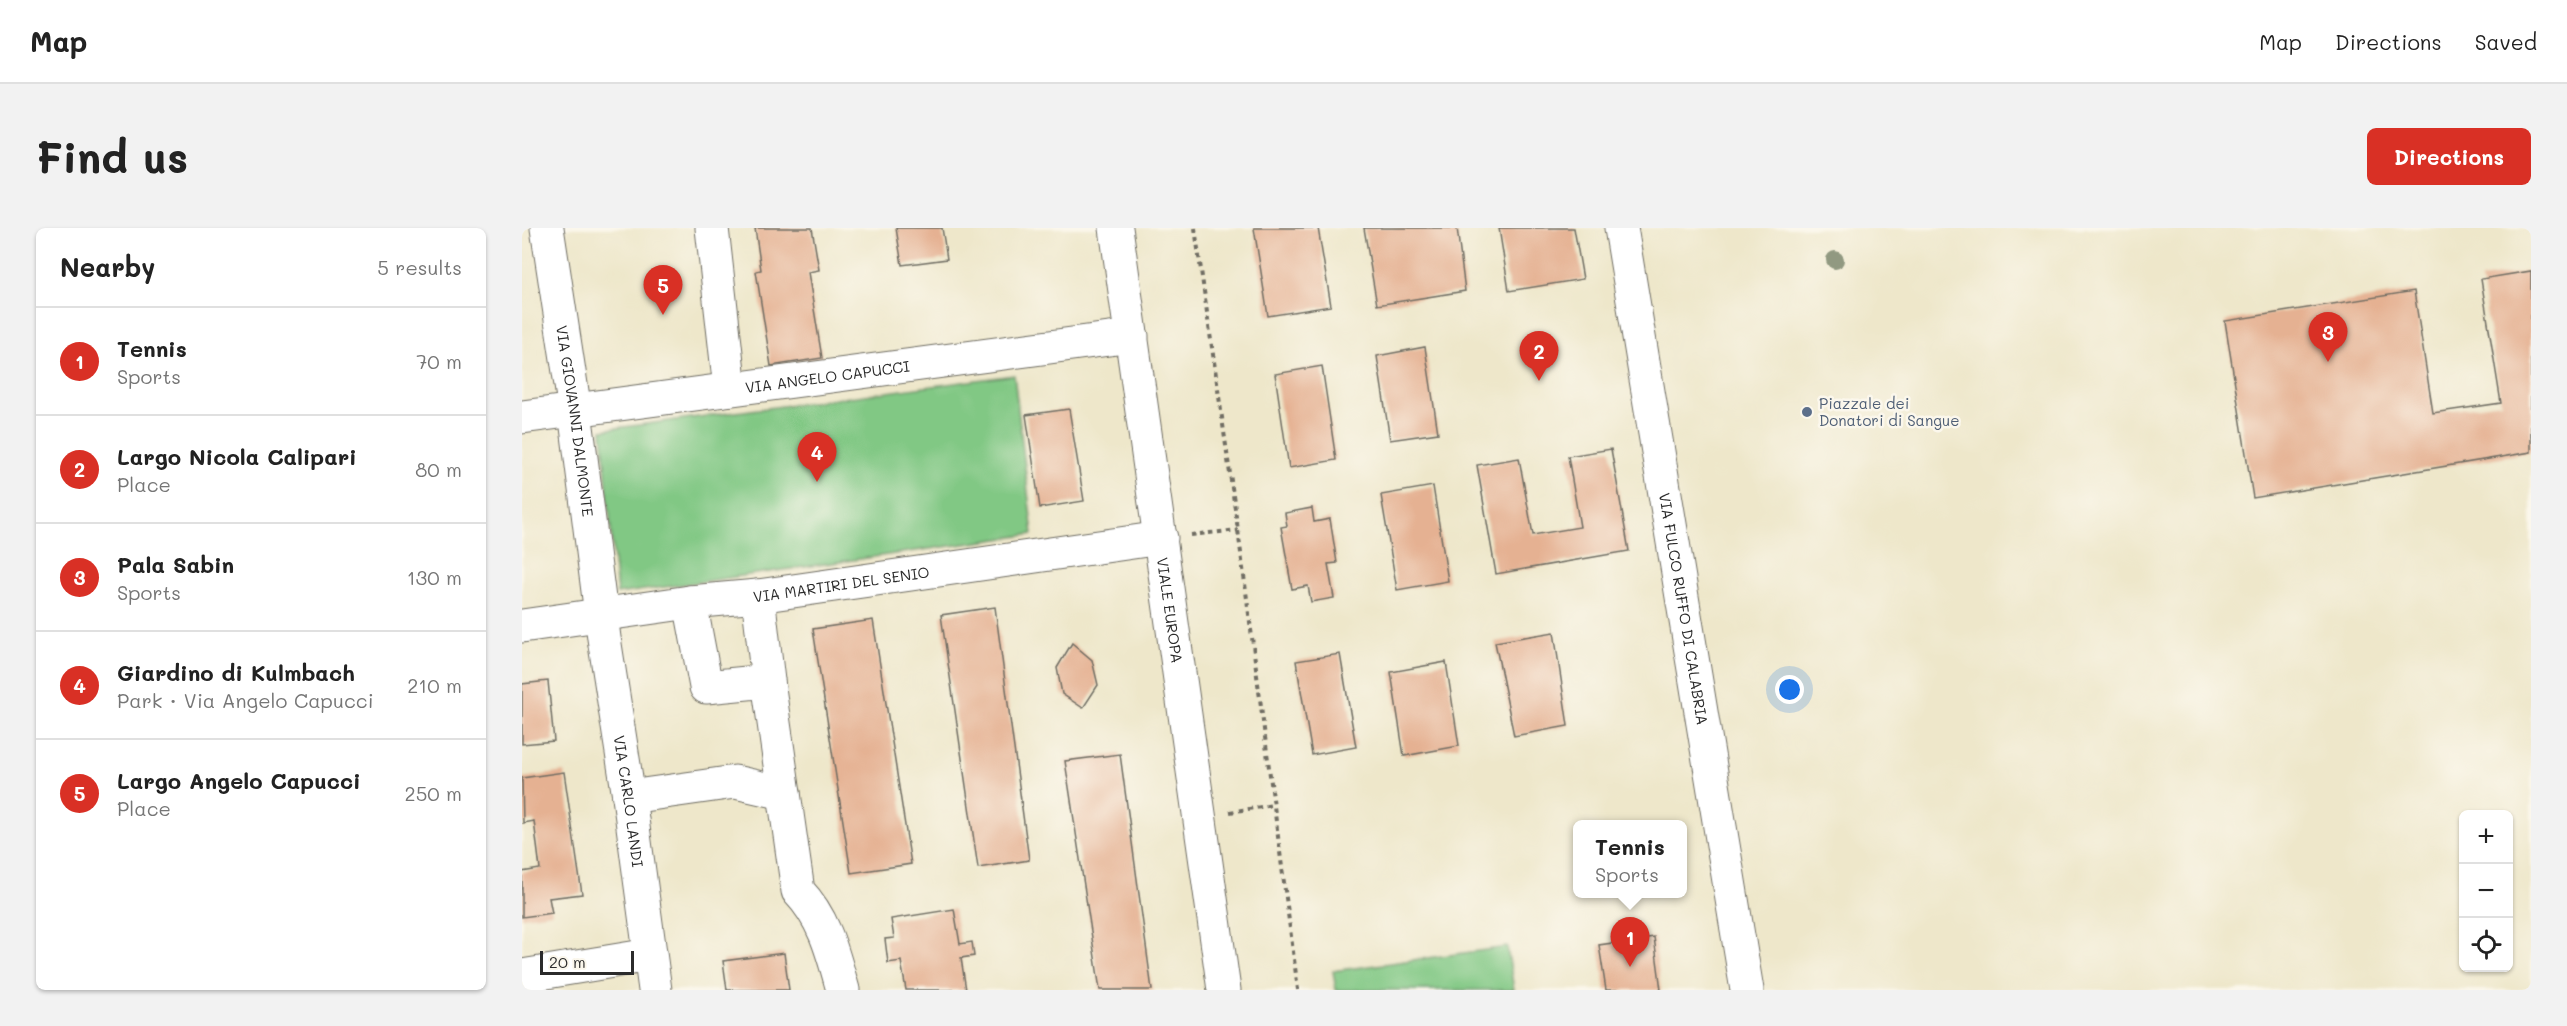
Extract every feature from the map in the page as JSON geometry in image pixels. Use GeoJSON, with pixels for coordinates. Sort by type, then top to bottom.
{"type":"FeatureCollection","features":[{"type":"Feature","properties":{"kind":"street","name":"VIA GIOVANNI DALMONTE"},"geometry":{"type":"LineString","coordinates":[[547,228],[575,411],[601,614]]}},
{"type":"Feature","properties":{"kind":"street"},"geometry":{"type":"LineString","coordinates":[[712,228],[730,389]]}},
{"type":"Feature","properties":{"kind":"street","name":"VIA FULCO RUFFO DI CALABRIA"},"geometry":{"type":"LineString","coordinates":[[1621,228],[1747,990]]}},
{"type":"Feature","properties":{"kind":"street","name":"VIALE EUROPA"},"geometry":{"type":"LineString","coordinates":[[1118,229],[1224,990]]}},
{"type":"Feature","properties":{"kind":"street","name":"VIA ANGELO CAPUCCI"},"geometry":{"type":"LineString","coordinates":[[522,417],[1132,336]]}},
{"type":"Feature","properties":{"kind":"street","name":"VIA MARTIRI DEL SENIO"},"geometry":{"type":"LineString","coordinates":[[522,626],[690,602],[758,596],[1161,538]]}},
{"type":"Feature","properties":{"kind":"street"},"geometry":{"type":"LineString","coordinates":[[758,596],[798,891],[812,906],[831,943],[843,990]]}},
{"type":"Feature","properties":{"kind":"street"},"geometry":{"type":"LineString","coordinates":[[690,602],[706,687],[768,681]]}},
{"type":"Feature","properties":{"kind":"street","name":"VIA CARLO LANDI"},"geometry":{"type":"LineString","coordinates":[[601,614],[630,797],[655,990]]}},
{"type":"Feature","properties":{"kind":"street"},"geometry":{"type":"LineString","coordinates":[[630,797],[735,782],[784,793]]}},
{"type":"Feature","properties":{"kind":"street"},"geometry":{"type":"LineString","coordinates":[[522,976],[650,956]]}},
{"type":"Feature","properties":{"kind":"path"},"geometry":{"type":"LineString","coordinates":[[1195,228],[1238,530],[1298,990]]}},
{"type":"Feature","properties":{"kind":"path"},"geometry":{"type":"LineString","coordinates":[[1161,538],[1238,530]]}},
{"type":"Feature","properties":{"kind":"path"},"geometry":{"type":"LineString","coordinates":[[1200,816],[1274,805]]}},
{"type":"Feature","properties":{"kind":"green space"},"geometry":{"type":"Polygon","coordinates":[[[1014,375],[1033,534],[617,594],[602,430],[1014,375]]]}},
{"type":"Feature","properties":{"kind":"green space"},"geometry":{"type":"Polygon","coordinates":[[[1507,947],[1514,990],[1336,990],[1333,971],[1507,947]]]}},
{"type":"Feature","properties":{"kind":"building"},"geometry":{"type":"Polygon","coordinates":[[[755,228],[812,228],[819,270],[808,272],[822,358],[771,366],[756,271],[761,270],[755,228]]]}},
{"type":"Feature","properties":{"kind":"building"},"geometry":{"type":"Polygon","coordinates":[[[896,228],[942,228],[947,259],[902,265],[896,228]]]}},
{"type":"Feature","properties":{"kind":"building"},"geometry":{"type":"Polygon","coordinates":[[[1254,228],[1318,228],[1331,306],[1268,316],[1254,228]]]}},
{"type":"Feature","properties":{"kind":"building"},"geometry":{"type":"Polygon","coordinates":[[[1364,228],[1457,228],[1465,291],[1377,305],[1364,228]]]}},
{"type":"Feature","properties":{"kind":"building"},"geometry":{"type":"Polygon","coordinates":[[[1499,228],[1574,228],[1583,279],[1509,291],[1499,228]]]}},
{"type":"Feature","properties":{"kind":"building"},"geometry":{"type":"Polygon","coordinates":[[[2531,271],[2531,452],[2253,498],[2225,321],[2414,291],[2433,413],[2501,403],[2481,279],[2531,271]]]}},
{"type":"Feature","properties":{"kind":"building"},"geometry":{"type":"Polygon","coordinates":[[[1425,347],[1438,433],[1390,440],[1377,356],[1425,347]]]}},
{"type":"Feature","properties":{"kind":"building"},"geometry":{"type":"Polygon","coordinates":[[[1322,366],[1336,460],[1289,468],[1275,374],[1322,366]]]}},
{"type":"Feature","properties":{"kind":"building"},"geometry":{"type":"Polygon","coordinates":[[[1069,409],[1084,501],[1040,508],[1026,415],[1069,409]]]}},
{"type":"Feature","properties":{"kind":"building"},"geometry":{"type":"Polygon","coordinates":[[[1611,449],[1629,551],[1496,574],[1477,465],[1519,458],[1533,535],[1580,527],[1568,456],[1611,449]]]}},
{"type":"Feature","properties":{"kind":"building"},"geometry":{"type":"Polygon","coordinates":[[[1433,486],[1448,581],[1397,590],[1381,495],[1433,486]]]}},
{"type":"Feature","properties":{"kind":"building"},"geometry":{"type":"Polygon","coordinates":[[[1312,508],[1314,522],[1330,519],[1337,563],[1328,564],[1334,598],[1311,602],[1308,586],[1292,589],[1281,527],[1287,526],[1285,513],[1312,508]]]}},
{"type":"Feature","properties":{"kind":"building"},"geometry":{"type":"Polygon","coordinates":[[[995,607],[1029,860],[978,868],[941,615],[995,607]]]}},
{"type":"Feature","properties":{"kind":"building"},"geometry":{"type":"Polygon","coordinates":[[[873,620],[911,864],[851,873],[813,629],[873,620]]]}},
{"type":"Feature","properties":{"kind":"building"},"geometry":{"type":"Polygon","coordinates":[[[1554,632],[1568,726],[1514,736],[1495,642],[1554,632]]]}},
{"type":"Feature","properties":{"kind":"building"},"geometry":{"type":"Polygon","coordinates":[[[1072,643],[1092,660],[1098,685],[1083,708],[1062,694],[1057,668],[1072,643]]]}},
{"type":"Feature","properties":{"kind":"building"},"geometry":{"type":"Polygon","coordinates":[[[1340,654],[1356,747],[1312,755],[1296,661],[1340,654]]]}},
{"type":"Feature","properties":{"kind":"building"},"geometry":{"type":"Polygon","coordinates":[[[1446,662],[1459,746],[1404,756],[1391,672],[1446,662]]]}},
{"type":"Feature","properties":{"kind":"building"},"geometry":{"type":"Polygon","coordinates":[[[548,681],[554,741],[522,744],[522,684],[548,681]]]}},
{"type":"Feature","properties":{"kind":"building"},"geometry":{"type":"Polygon","coordinates":[[[1120,754],[1152,990],[1100,990],[1065,761],[1120,754]]]}},
{"type":"Feature","properties":{"kind":"building"},"geometry":{"type":"Polygon","coordinates":[[[564,772],[582,894],[549,898],[552,913],[522,917],[522,872],[540,869],[534,821],[523,823],[522,778],[564,772]]]}},
{"type":"Feature","properties":{"kind":"building"},"geometry":{"type":"Polygon","coordinates":[[[954,909],[960,944],[972,942],[974,956],[961,958],[966,990],[906,990],[901,961],[888,963],[885,939],[894,938],[891,919],[954,909]]]}},
{"type":"Feature","properties":{"kind":"building"},"geometry":{"type":"Polygon","coordinates":[[[1654,937],[1661,990],[1606,990],[1599,945],[1654,937]]]}},
{"type":"Feature","properties":{"kind":"building"},"geometry":{"type":"Polygon","coordinates":[[[784,953],[789,990],[727,990],[723,961],[784,953]]]}},
{"type":"Feature","properties":{"kind":"place","name":"Largo Angelo Capucci"},"geometry":{"type":"Point","coordinates":[663,315]}},
{"type":"Feature","properties":{"kind":"place","name":"Pala Sabin"},"geometry":{"type":"Point","coordinates":[2328,362]}},
{"type":"Feature","properties":{"kind":"place","name":"Largo Nicola Calipari"},"geometry":{"type":"Point","coordinates":[1539,381]}},
{"type":"Feature","properties":{"kind":"place","name":"Piazzale dei Donatori di Sangue"},"geometry":{"type":"Point","coordinates":[1807,412]}},
{"type":"Feature","properties":{"kind":"place","name":"Giardino di Kulmbach"},"geometry":{"type":"Point","coordinates":[817,482]}},
{"type":"Feature","properties":{"kind":"place","name":"Tennis"},"geometry":{"type":"Point","coordinates":[1630,967]}}]}
